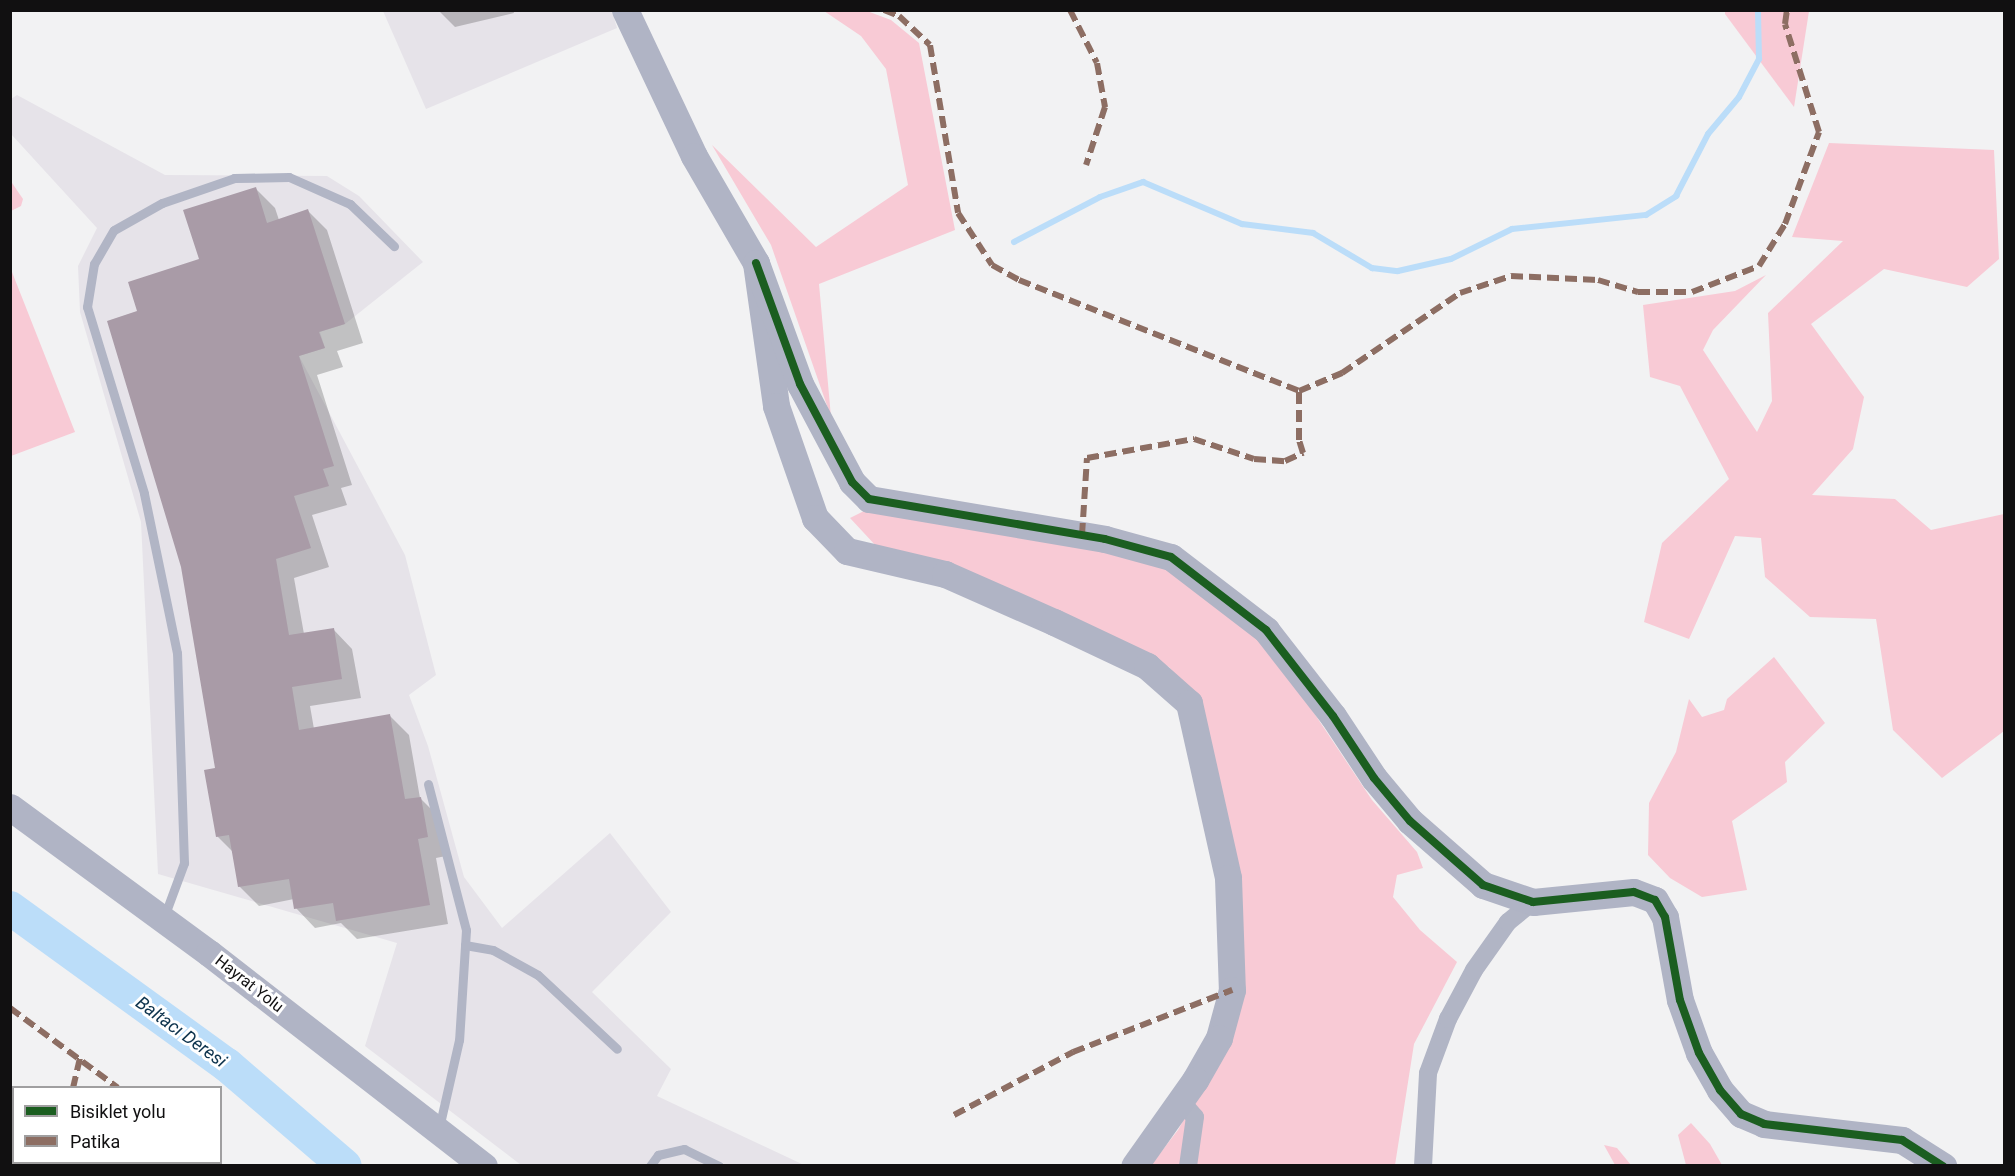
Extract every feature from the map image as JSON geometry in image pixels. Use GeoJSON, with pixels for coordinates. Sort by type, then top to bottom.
{"type":"FeatureCollection","features":[{"type":"Feature","properties":{"kind":"street"},"geometry":{"type":"LineString","coordinates":[[625,10],[694,156],[756,263],[800,384],[852,482],[869,499],[1105,539],[1171,557],[1266,630],[1333,716],[1374,778],[1444,854],[1483,885],[1533,902],[1634,892],[1655,900],[1665,917],[1680,1000],[1699,1053],[1720,1090],[1741,1114],[1775,1126],[1902,1140],[1943,1166]]}},
{"type":"Feature","properties":{"kind":"street"},"geometry":{"type":"LineString","coordinates":[[756,263],[776,406],[815,518],[847,551],[945,574],[1054,622],[1147,666],[1189,704],[1228,878],[1232,990],[1219,1038],[1181,1101],[1134,1166]]}},
{"type":"Feature","properties":{"kind":"street","name":"Hayrat Yolu"},"geometry":{"type":"LineString","coordinates":[[10,807],[163,919],[484,1166]]}},
{"type":"Feature","properties":{"kind":"street"},"geometry":{"type":"LineString","coordinates":[[1423,1166],[1428,1073],[1448,1019],[1474,970],[1508,922],[1533,902]]}},
{"type":"Feature","properties":{"kind":"street"},"geometry":{"type":"LineString","coordinates":[[1181,1101],[1195,1117],[1188,1166]]}},
{"type":"Feature","properties":{"kind":"lane"},"geometry":{"type":"LineString","coordinates":[[163,919],[184,863],[177,653],[144,493],[87,307],[94,264],[114,230],[162,203],[234,178],[289,177],[350,204],[394,246]]}},
{"type":"Feature","properties":{"kind":"lane"},"geometry":{"type":"LineString","coordinates":[[428,784],[466,930],[459,1040],[438,1130]]}},
{"type":"Feature","properties":{"kind":"lane"},"geometry":{"type":"LineString","coordinates":[[465,945],[493,950],[538,975],[617,1049]]}},
{"type":"Feature","properties":{"kind":"lane"},"geometry":{"type":"LineString","coordinates":[[650,1166],[657,1155],[684,1149],[719,1166]]}},
{"type":"Feature","properties":{"kind":"shaded area"},"geometry":{"type":"Polygon","coordinates":[[[383,11],[612,11],[617,28],[426,109],[383,11]]]}},
{"type":"Feature","properties":{"kind":"shaded area"},"geometry":{"type":"Polygon","coordinates":[[[824,11],[867,11],[891,20],[919,43],[955,230],[819,284],[831,417],[771,245],[712,145],[816,247],[908,185],[886,69],[861,36],[824,11]]]}},
{"type":"Feature","properties":{"kind":"shaded area"},"geometry":{"type":"Polygon","coordinates":[[[1725,11],[1809,11],[1794,107],[1725,14],[1725,11]]]}},
{"type":"Feature","properties":{"kind":"shaded area"},"geometry":{"type":"Polygon","coordinates":[[[17,95],[165,175],[327,176],[359,196],[423,262],[345,324],[320,332],[325,348],[299,356],[405,555],[436,675],[409,695],[428,746],[464,877],[502,928],[610,833],[671,912],[592,992],[671,1069],[657,1096],[804,1165],[521,1165],[365,1046],[397,943],[158,874],[141,522],[80,312],[78,266],[97,228],[11,134],[11,99],[17,95]]]}},
{"type":"Feature","properties":{"kind":"shaded area"},"geometry":{"type":"Polygon","coordinates":[[[1829,143],[1994,150],[1999,259],[1967,287],[1884,269],[1811,324],[1864,397],[1853,449],[1812,495],[1895,499],[1931,530],[2004,514],[2004,731],[1942,778],[1893,730],[1876,619],[1810,617],[1765,577],[1761,538],[1735,536],[1689,639],[1644,622],[1662,543],[1729,479],[1680,386],[1650,377],[1643,305],[1735,291],[1766,275],[1713,330],[1703,350],[1757,432],[1772,401],[1768,313],[1843,241],[1792,237],[1829,143]]]}},
{"type":"Feature","properties":{"kind":"shaded area"},"geometry":{"type":"Polygon","coordinates":[[[10,180],[23,199],[21,206],[11,211],[10,180]]]}},
{"type":"Feature","properties":{"kind":"shaded area"},"geometry":{"type":"Polygon","coordinates":[[[10,267],[75,432],[11,456],[10,456],[10,267]]]}},
{"type":"Feature","properties":{"kind":"shaded area"},"geometry":{"type":"Polygon","coordinates":[[[866,510],[1166,563],[1250,627],[1298,689],[1372,800],[1417,852],[1423,868],[1397,875],[1393,897],[1420,930],[1457,962],[1414,1044],[1395,1165],[1151,1165],[1178,1130],[1226,1045],[1242,994],[1202,707],[1169,667],[1090,629],[877,547],[850,518],[866,510]]]}},
{"type":"Feature","properties":{"kind":"shaded area"},"geometry":{"type":"Polygon","coordinates":[[[1774,657],[1825,723],[1785,762],[1787,782],[1732,821],[1747,890],[1702,897],[1670,878],[1648,855],[1649,803],[1676,752],[1689,699],[1702,717],[1724,710],[1727,699],[1774,657]]]}},
{"type":"Feature","properties":{"kind":"shaded area"},"geometry":{"type":"Polygon","coordinates":[[[1691,1123],[1710,1144],[1722,1165],[1686,1165],[1678,1135],[1691,1123]]]}},
{"type":"Feature","properties":{"kind":"shaded area"},"geometry":{"type":"Polygon","coordinates":[[[1604,1145],[1617,1148],[1631,1165],[1615,1165],[1604,1145]]]}},
{"type":"Feature","properties":{"kind":"building"},"geometry":{"type":"Polygon","coordinates":[[[256,187],[267,223],[308,209],[345,324],[319,332],[325,348],[299,356],[334,466],[323,469],[329,486],[294,496],[311,548],[276,559],[289,635],[334,628],[342,679],[292,687],[299,730],[390,714],[405,799],[421,797],[428,837],[418,839],[430,905],[336,921],[333,903],[294,909],[289,879],[238,887],[229,835],[216,837],[204,770],[215,768],[181,567],[107,321],[137,311],[128,282],[199,259],[183,210],[256,187]]]}},
{"type":"Feature","properties":{"kind":"waterway"},"geometry":{"type":"LineString","coordinates":[[1014,242],[1100,197],[1143,182],[1242,224],[1313,233],[1372,268],[1398,271],[1451,259],[1512,229],[1646,215],[1676,196],[1708,134],[1739,97],[1759,59],[1758,10]]}},
{"type":"Feature","properties":{"kind":"waterway","name":"Baltacı Deresi"},"geometry":{"type":"LineString","coordinates":[[10,908],[227,1065],[345,1166]]}},
{"type":"Feature","properties":{"kind":"marked path"},"geometry":{"type":"LineString","coordinates":[[884,10],[899,16],[930,45],[958,213],[992,265],[1019,280],[1299,391],[1342,373],[1460,293],[1511,276],[1598,280],[1638,292],[1692,292],[1759,266],[1785,224],[1819,132],[1785,24],[1787,10]]}},
{"type":"Feature","properties":{"kind":"marked path"},"geometry":{"type":"LineString","coordinates":[[1070,10],[1097,63],[1105,107],[1086,165]]}},
{"type":"Feature","properties":{"kind":"marked path"},"geometry":{"type":"LineString","coordinates":[[1082,535],[1087,458],[1194,439],[1254,459],[1285,461],[1303,453],[1299,440],[1299,391]]}},
{"type":"Feature","properties":{"kind":"marked path"},"geometry":{"type":"LineString","coordinates":[[954,1115],[1073,1052],[1232,990]]}},
{"type":"Feature","properties":{"kind":"marked path"},"geometry":{"type":"LineString","coordinates":[[10,1008],[115,1086]]}},
{"type":"Feature","properties":{"kind":"marked path"},"geometry":{"type":"LineString","coordinates":[[73,1086],[80,1057]]}},
{"type":"Feature","properties":{"kind":"cycle path"},"geometry":{"type":"LineString","coordinates":[[756,263],[800,384],[852,482],[869,499],[1105,539],[1171,557],[1266,630],[1333,716],[1374,778],[1410,821],[1483,885],[1533,902],[1634,892],[1655,900],[1665,917],[1680,1000],[1699,1053],[1720,1090],[1741,1114],[1764,1124],[1902,1140],[1943,1166]]}}]}
